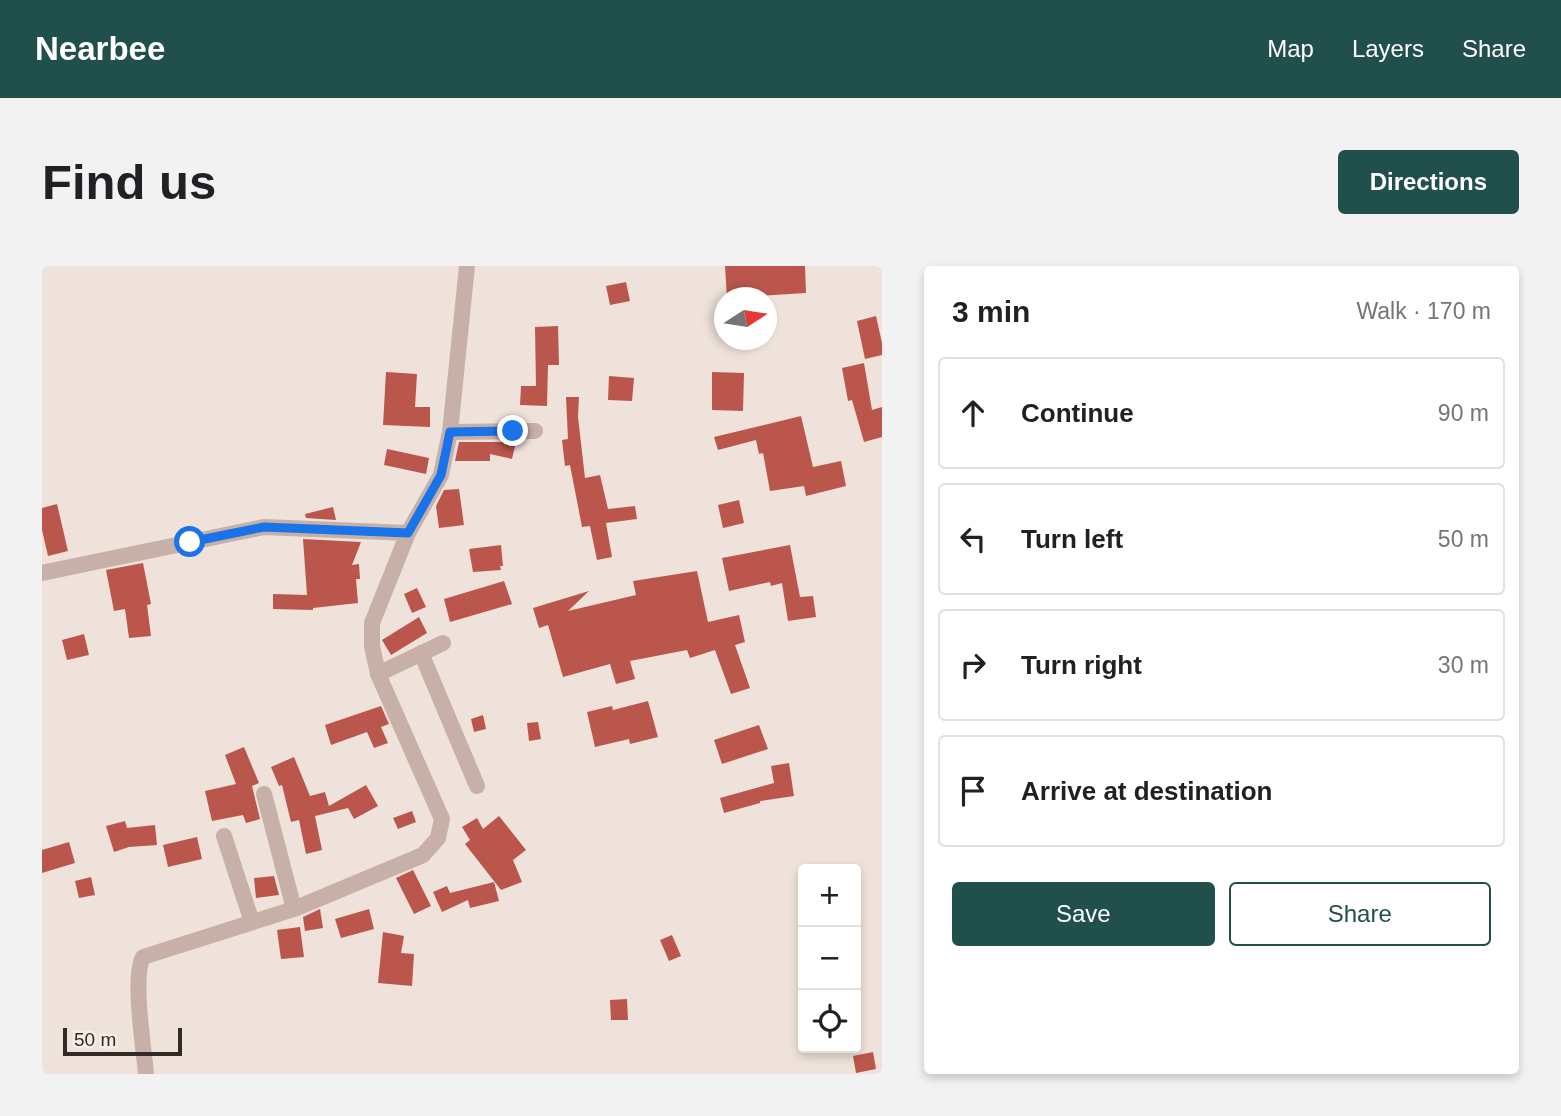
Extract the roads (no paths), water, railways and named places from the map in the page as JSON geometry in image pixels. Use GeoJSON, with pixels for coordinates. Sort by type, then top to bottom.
{"type":"FeatureCollection","features":[{"type":"Feature","properties":{"kind":"street"},"geometry":{"type":"LineString","coordinates":[[146,1074],[139,999],[139,964],[143,957],[294,909],[423,855],[438,838],[442,819],[378,674],[372,646],[372,623],[408,533],[441,475],[450,432],[467,266]]}},
{"type":"Feature","properties":{"kind":"street"},"geometry":{"type":"LineString","coordinates":[[450,432],[535,431]]}},
{"type":"Feature","properties":{"kind":"street"},"geometry":{"type":"LineString","coordinates":[[42,573],[264,527],[408,533]]}},
{"type":"Feature","properties":{"kind":"street"},"geometry":{"type":"LineString","coordinates":[[378,674],[443,643]]}},
{"type":"Feature","properties":{"kind":"street"},"geometry":{"type":"LineString","coordinates":[[421,653],[477,786]]}},
{"type":"Feature","properties":{"kind":"street"},"geometry":{"type":"LineString","coordinates":[[264,794],[294,909]]}},
{"type":"Feature","properties":{"kind":"street"},"geometry":{"type":"LineString","coordinates":[[224,836],[252,922]]}}]}
